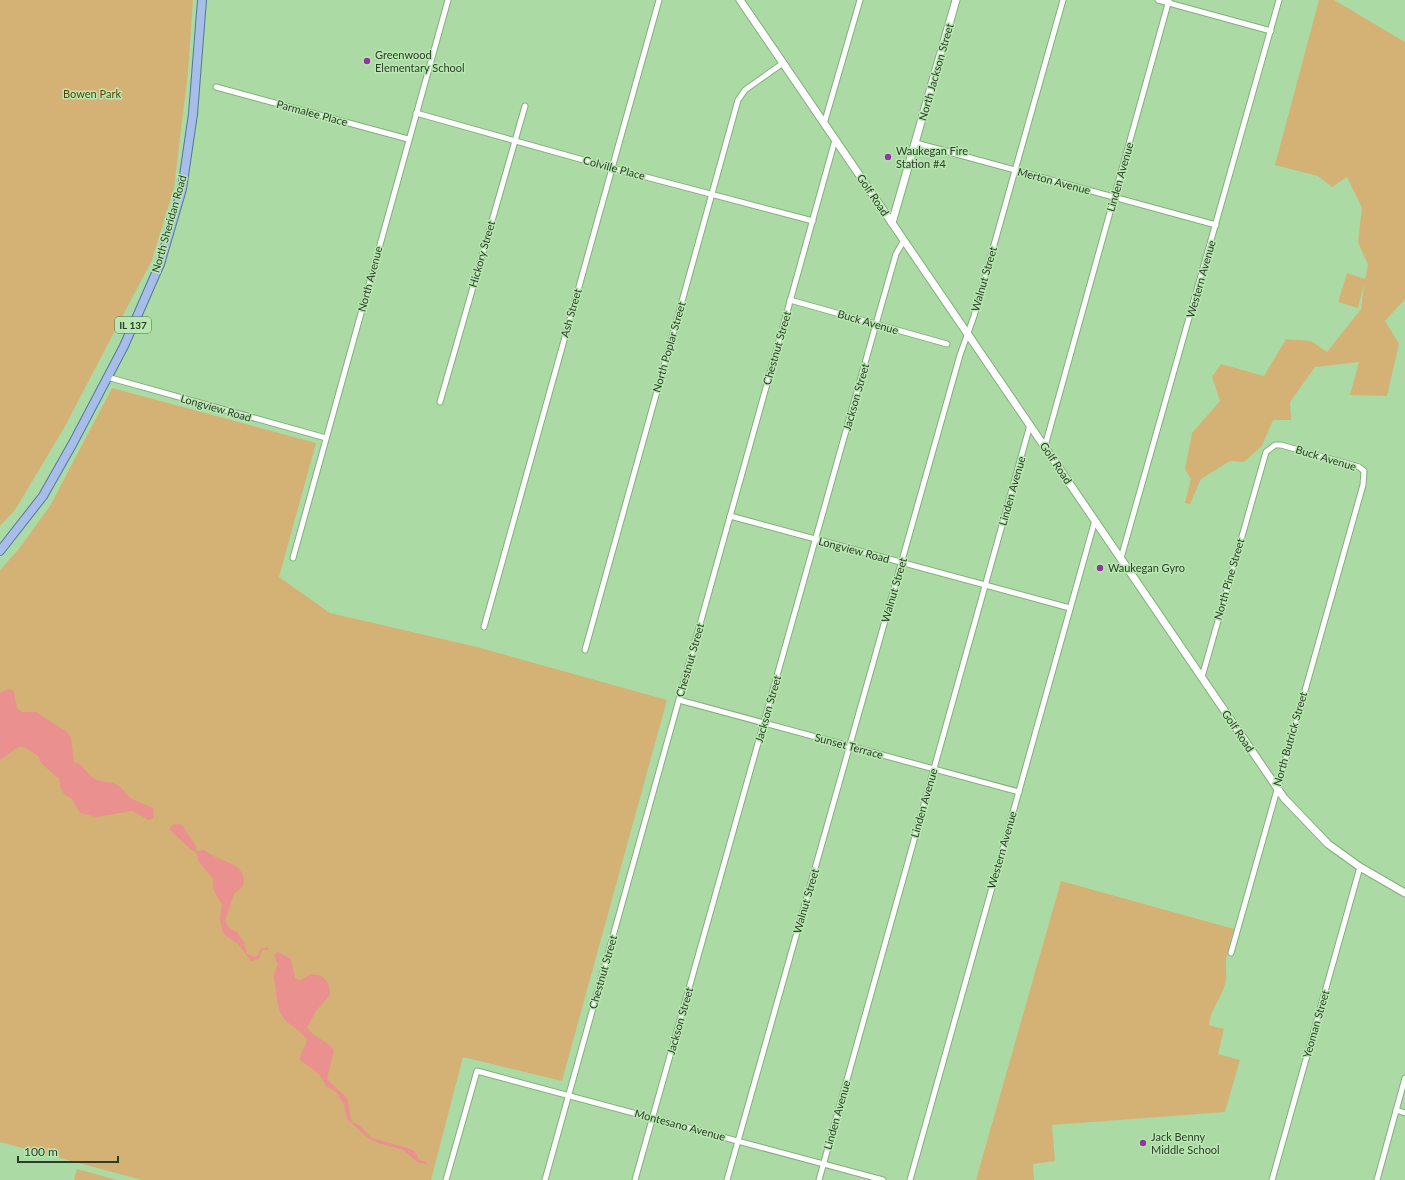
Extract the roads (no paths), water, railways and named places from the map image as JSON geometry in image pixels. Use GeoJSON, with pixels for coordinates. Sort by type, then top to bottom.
{"type":"FeatureCollection","features":[{"type":"Feature","properties":{"kind":"main road","name":"North Sheridan Road"},"geometry":{"type":"LineString","coordinates":[[0,551],[43,496],[73,443],[124,346],[160,264],[182,189],[193,114],[202,0]]}},
{"type":"Feature","properties":{"kind":"street","name":"North Avenue"},"geometry":{"type":"LineString","coordinates":[[293,558],[408,139],[448,0]]}},
{"type":"Feature","properties":{"kind":"street","name":"Ash Street"},"geometry":{"type":"LineString","coordinates":[[484,627],[659,0]]}},
{"type":"Feature","properties":{"kind":"street","name":"Golf Road"},"geometry":{"type":"LineString","coordinates":[[740,0],[1284,798],[1328,844],[1360,867],[1405,893]]}},
{"type":"Feature","properties":{"kind":"street"},"geometry":{"type":"LineString","coordinates":[[824,124],[860,0]]}},
{"type":"Feature","properties":{"kind":"street","name":"North Jackson Street"},"geometry":{"type":"LineString","coordinates":[[916,143],[956,0]]}},
{"type":"Feature","properties":{"kind":"street","name":"Walnut Street"},"geometry":{"type":"LineString","coordinates":[[727,1180],[901,562],[1015,170],[1062,0]]}},
{"type":"Feature","properties":{"kind":"street"},"geometry":{"type":"LineString","coordinates":[[1158,0],[1270,30]]}},
{"type":"Feature","properties":{"kind":"street","name":"Western Avenue"},"geometry":{"type":"LineString","coordinates":[[1121,558],[1279,0]]}},
{"type":"Feature","properties":{"kind":"street","name":"Linden Avenue"},"geometry":{"type":"LineString","coordinates":[[1044,446],[1169,2]]}},
{"type":"Feature","properties":{"kind":"street","name":"North Poplar Street"},"geometry":{"type":"LineString","coordinates":[[585,650],[738,100],[745,90],[783,63]]}},
{"type":"Feature","properties":{"kind":"street","name":"Parmalee Place"},"geometry":{"type":"LineString","coordinates":[[216,87],[408,139]]}},
{"type":"Feature","properties":{"kind":"street","name":"Hickory Street"},"geometry":{"type":"LineString","coordinates":[[440,402],[525,106]]}},
{"type":"Feature","properties":{"kind":"street","name":"Colville Place"},"geometry":{"type":"LineString","coordinates":[[416,113],[612,168],[712,193],[813,221]]}},
{"type":"Feature","properties":{"kind":"street","name":"Chestnut Street"},"geometry":{"type":"LineString","coordinates":[[545,1180],[836,140]]}},
{"type":"Feature","properties":{"kind":"street"},"geometry":{"type":"LineString","coordinates":[[892,223],[916,143]]}},
{"type":"Feature","properties":{"kind":"street","name":"Merton Avenue"},"geometry":{"type":"LineString","coordinates":[[916,143],[1216,225]]}},
{"type":"Feature","properties":{"kind":"street","name":"Jackson Street"},"geometry":{"type":"LineString","coordinates":[[635,1180],[896,254],[904,240]]}},
{"type":"Feature","properties":{"kind":"street","name":"Buck Avenue"},"geometry":{"type":"LineString","coordinates":[[790,300],[947,344]]}},
{"type":"Feature","properties":{"kind":"street","name":"Longview Road"},"geometry":{"type":"LineString","coordinates":[[107,377],[326,438]]}},
{"type":"Feature","properties":{"kind":"street","name":"Linden Avenue"},"geometry":{"type":"LineString","coordinates":[[819,1180],[1030,425]]}},
{"type":"Feature","properties":{"kind":"street","name":"Buck Avenue"},"geometry":{"type":"LineString","coordinates":[[1257,482],[1266,452],[1275,445],[1281,445],[1359,467],[1364,471],[1365,476],[1352,525]]}},
{"type":"Feature","properties":{"kind":"street","name":"North Pine Street"},"geometry":{"type":"LineString","coordinates":[[1202,677],[1257,482]]}},
{"type":"Feature","properties":{"kind":"street","name":"Longview Road"},"geometry":{"type":"LineString","coordinates":[[730,516],[1070,608]]}},
{"type":"Feature","properties":{"kind":"street","name":"Western Avenue"},"geometry":{"type":"LineString","coordinates":[[910,1180],[1095,520]]}},
{"type":"Feature","properties":{"kind":"street","name":"North Butrick Street"},"geometry":{"type":"LineString","coordinates":[[1231,953],[1276,787],[1352,525]]}},
{"type":"Feature","properties":{"kind":"street","name":"Sunset Terrace"},"geometry":{"type":"LineString","coordinates":[[679,700],[1019,792]]}},
{"type":"Feature","properties":{"kind":"street","name":"Yeoman Street"},"geometry":{"type":"LineString","coordinates":[[1272,1180],[1360,867]]}},
{"type":"Feature","properties":{"kind":"street","name":"Montesano Avenue"},"geometry":{"type":"LineString","coordinates":[[446,1180],[477,1071],[883,1180]]}},
{"type":"Feature","properties":{"kind":"street"},"geometry":{"type":"LineString","coordinates":[[1377,1180],[1405,1078]]}},
{"type":"Feature","properties":{"kind":"street"},"geometry":{"type":"LineString","coordinates":[[1396,1110],[1405,1113]]}},
{"type":"Feature","properties":{"kind":"place","name":"Greenwood Elementary School"},"geometry":{"type":"Point","coordinates":[367,61]}},
{"type":"Feature","properties":{"kind":"place","name":"Waukegan Fire Station #4"},"geometry":{"type":"Point","coordinates":[888,157]}},
{"type":"Feature","properties":{"kind":"place","name":"Waukegan Gyro"},"geometry":{"type":"Point","coordinates":[1100,568]}},
{"type":"Feature","properties":{"kind":"place","name":"Jack Benny Middle School"},"geometry":{"type":"Point","coordinates":[1143,1143]}},
{"type":"Feature","properties":{"kind":"park label","name":"Bowen Park"},"geometry":{"type":"Point","coordinates":[92,94]}}]}
